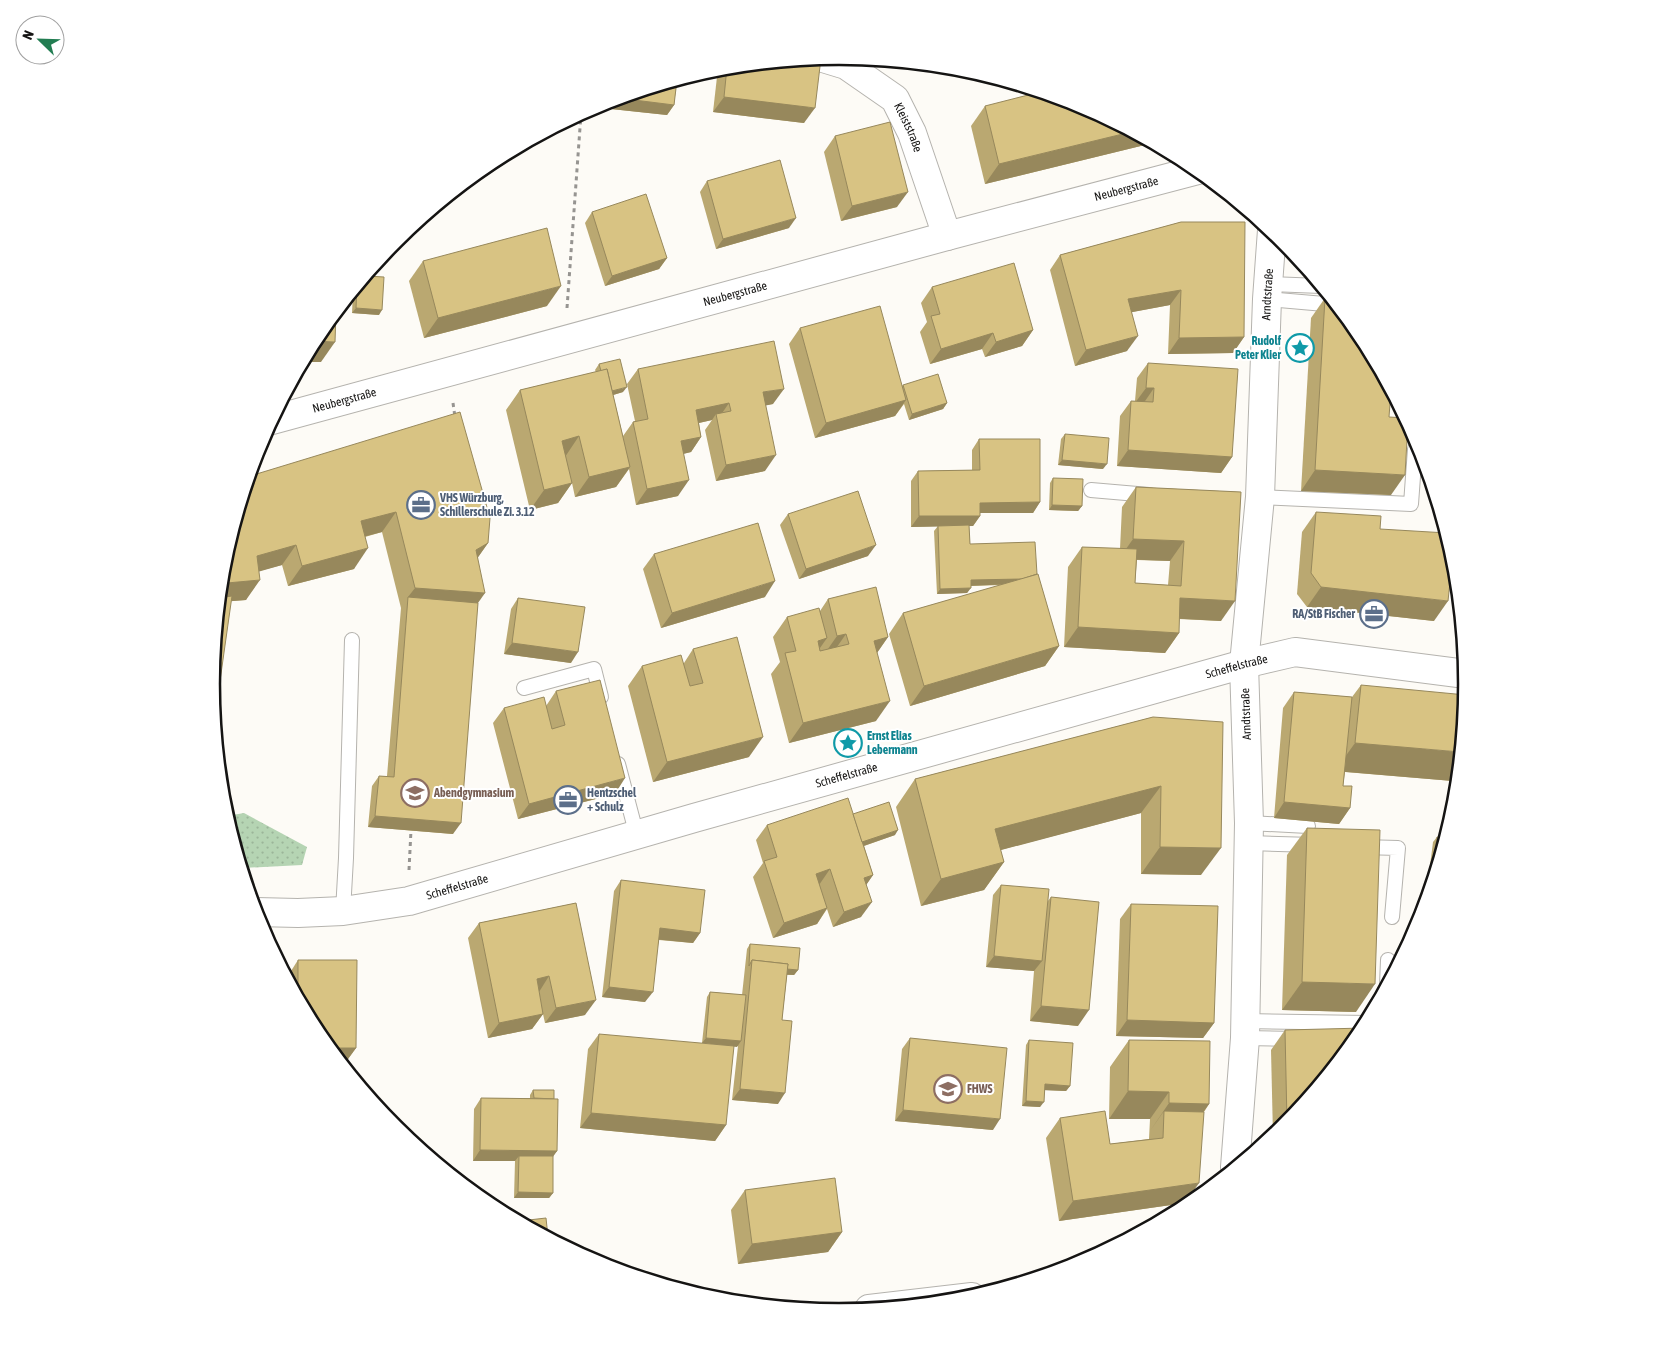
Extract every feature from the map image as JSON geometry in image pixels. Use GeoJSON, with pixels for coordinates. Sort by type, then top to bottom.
{"type":"FeatureCollection","features":[{"type":"Feature","properties":{"kind":"street","name":"Kleiststraße"},"geometry":{"type":"LineString","coordinates":[[846,65],[895,99],[912,133],[947,236]]}},
{"type":"Feature","properties":{"kind":"street","name":"Neubergstraße"},"geometry":{"type":"LineString","coordinates":[[281,418],[947,236],[1188,173]]}},
{"type":"Feature","properties":{"kind":"street","name":"Arndtstraße"},"geometry":{"type":"LineString","coordinates":[[1236,1159],[1245,1030],[1249,833],[1244,664],[1271,241]]}},
{"type":"Feature","properties":{"kind":"street","name":"Scheffelstraße"},"geometry":{"type":"LineString","coordinates":[[265,912],[343,911],[409,901],[694,818],[1244,664],[1295,652],[1458,673]]}},
{"type":"Feature","properties":{"kind":"lane"},"geometry":{"type":"LineString","coordinates":[[1268,292],[1314,287]]}},
{"type":"Feature","properties":{"kind":"lane"},"geometry":{"type":"LineString","coordinates":[[1268,292],[1328,303]]}},
{"type":"Feature","properties":{"kind":"lane"},"geometry":{"type":"LineString","coordinates":[[1256,501],[1412,504],[1415,456]]}},
{"type":"Feature","properties":{"kind":"lane"},"geometry":{"type":"LineString","coordinates":[[1091,490],[1160,496]]}},
{"type":"Feature","properties":{"kind":"lane"},"geometry":{"type":"LineString","coordinates":[[343,911],[352,640]]}},
{"type":"Feature","properties":{"kind":"lane"},"geometry":{"type":"LineString","coordinates":[[524,688],[594,669],[603,706]]}},
{"type":"Feature","properties":{"kind":"lane"},"geometry":{"type":"LineString","coordinates":[[616,752],[637,836]]}},
{"type":"Feature","properties":{"kind":"lane"},"geometry":{"type":"LineString","coordinates":[[1249,833],[1308,826]]}},
{"type":"Feature","properties":{"kind":"lane"},"geometry":{"type":"LineString","coordinates":[[1249,833],[1328,846]]}},
{"type":"Feature","properties":{"kind":"lane"},"geometry":{"type":"LineString","coordinates":[[1348,846],[1398,848],[1392,917]]}},
{"type":"Feature","properties":{"kind":"lane"},"geometry":{"type":"LineString","coordinates":[[1388,960],[1388,972]]}},
{"type":"Feature","properties":{"kind":"lane"},"geometry":{"type":"LineString","coordinates":[[1245,1030],[1357,1024]]}},
{"type":"Feature","properties":{"kind":"lane"},"geometry":{"type":"LineString","coordinates":[[1245,1030],[1310,1039]]}},
{"type":"Feature","properties":{"kind":"path"},"geometry":{"type":"LineString","coordinates":[[567,339],[567,294],[579,123]]}},
{"type":"Feature","properties":{"kind":"path"},"geometry":{"type":"LineString","coordinates":[[447,373],[456,419]]}},
{"type":"Feature","properties":{"kind":"green space"},"geometry":{"type":"Polygon","coordinates":[[[244,813],[307,847],[302,865],[249,868],[234,815],[244,813]]]}},
{"type":"Feature","properties":{"kind":"building"},"geometry":{"type":"Polygon","coordinates":[[[820,65],[815,108],[724,97],[726,76],[759,70],[820,65]]]}},
{"type":"Feature","properties":{"kind":"building"},"geometry":{"type":"Polygon","coordinates":[[[676,87],[674,105],[635,100],[676,87]]]}},
{"type":"Feature","properties":{"kind":"building"},"geometry":{"type":"Polygon","coordinates":[[[1028,95],[1076,112],[1123,134],[999,164],[985,106],[1028,95]]]}},
{"type":"Feature","properties":{"kind":"building"},"geometry":{"type":"Polygon","coordinates":[[[890,122],[908,192],[852,206],[835,136],[890,122]]]}},
{"type":"Feature","properties":{"kind":"building"},"geometry":{"type":"Polygon","coordinates":[[[780,160],[796,218],[723,239],[707,181],[780,160]]]}},
{"type":"Feature","properties":{"kind":"building"},"geometry":{"type":"Polygon","coordinates":[[[646,194],[667,258],[612,276],[592,212],[646,194]]]}},
{"type":"Feature","properties":{"kind":"building"},"geometry":{"type":"Polygon","coordinates":[[[1181,222],[1245,222],[1244,337],[1179,338],[1181,290],[1128,299],[1138,336],[1086,350],[1060,255],[1181,222]]]}},
{"type":"Feature","properties":{"kind":"building"},"geometry":{"type":"Polygon","coordinates":[[[547,228],[561,286],[438,318],[423,261],[547,228]]]}},
{"type":"Feature","properties":{"kind":"building"},"geometry":{"type":"Polygon","coordinates":[[[1014,263],[1033,330],[996,342],[993,333],[941,349],[931,316],[940,314],[932,287],[1014,263]]]}},
{"type":"Feature","properties":{"kind":"building"},"geometry":{"type":"Polygon","coordinates":[[[374,276],[384,277],[382,310],[356,308],[357,297],[374,276]]]}},
{"type":"Feature","properties":{"kind":"building"},"geometry":{"type":"Polygon","coordinates":[[[1325,300],[1376,375],[1390,401],[1389,417],[1398,418],[1407,438],[1405,475],[1315,470],[1325,300]]]}},
{"type":"Feature","properties":{"kind":"building"},"geometry":{"type":"Polygon","coordinates":[[[880,306],[906,400],[826,423],[800,328],[880,306]]]}},
{"type":"Feature","properties":{"kind":"building"},"geometry":{"type":"Polygon","coordinates":[[[336,325],[335,342],[324,341],[336,325]]]}},
{"type":"Feature","properties":{"kind":"building"},"geometry":{"type":"Polygon","coordinates":[[[774,341],[784,389],[763,392],[776,455],[726,465],[716,414],[731,411],[729,403],[696,410],[701,437],[681,441],[689,480],[647,489],[633,422],[648,419],[638,369],[774,341]]]}},
{"type":"Feature","properties":{"kind":"building"},"geometry":{"type":"Polygon","coordinates":[[[620,359],[627,387],[612,391],[607,369],[601,371],[599,364],[620,359]]]}},
{"type":"Feature","properties":{"kind":"building"},"geometry":{"type":"Polygon","coordinates":[[[1148,363],[1238,369],[1232,457],[1128,450],[1131,401],[1153,402],[1154,388],[1146,388],[1148,363]]]}},
{"type":"Feature","properties":{"kind":"building"},"geometry":{"type":"Polygon","coordinates":[[[607,369],[630,467],[589,477],[579,436],[562,441],[572,483],[544,490],[520,390],[607,369]]]}},
{"type":"Feature","properties":{"kind":"building"},"geometry":{"type":"Polygon","coordinates":[[[938,374],[947,403],[912,414],[903,385],[938,374]]]}},
{"type":"Feature","properties":{"kind":"building"},"geometry":{"type":"Polygon","coordinates":[[[460,412],[490,518],[488,543],[476,550],[485,593],[415,588],[396,512],[361,521],[368,548],[302,566],[296,545],[257,556],[260,580],[229,583],[242,524],[257,474],[460,412]]]}},
{"type":"Feature","properties":{"kind":"building"},"geometry":{"type":"Polygon","coordinates":[[[1065,434],[1109,438],[1107,464],[1062,460],[1065,434]]]}},
{"type":"Feature","properties":{"kind":"building"},"geometry":{"type":"Polygon","coordinates":[[[979,439],[1040,439],[1040,502],[980,503],[980,516],[919,516],[918,471],[980,470],[979,439]]]}},
{"type":"Feature","properties":{"kind":"building"},"geometry":{"type":"Polygon","coordinates":[[[1053,478],[1083,479],[1082,506],[1052,505],[1053,478]]]}},
{"type":"Feature","properties":{"kind":"building"},"geometry":{"type":"Polygon","coordinates":[[[1136,487],[1241,492],[1235,601],[1180,598],[1179,633],[1078,627],[1082,547],[1137,549],[1135,583],[1181,586],[1184,541],[1133,539],[1136,487]]]}},
{"type":"Feature","properties":{"kind":"building"},"geometry":{"type":"Polygon","coordinates":[[[858,491],[876,545],[806,569],[788,514],[858,491]]]}},
{"type":"Feature","properties":{"kind":"building"},"geometry":{"type":"Polygon","coordinates":[[[1316,512],[1381,516],[1380,529],[1439,533],[1450,583],[1448,601],[1321,587],[1311,573],[1316,512]]]}},
{"type":"Feature","properties":{"kind":"building"},"geometry":{"type":"Polygon","coordinates":[[[758,523],[775,581],[672,613],[654,554],[758,523]]]}},
{"type":"Feature","properties":{"kind":"building"},"geometry":{"type":"Polygon","coordinates":[[[969,525],[970,544],[1035,542],[1037,574],[1022,579],[971,580],[971,588],[940,589],[938,526],[969,525]]]}},
{"type":"Feature","properties":{"kind":"building"},"geometry":{"type":"Polygon","coordinates":[[[1038,574],[1059,646],[924,686],[903,613],[1038,574]]]}},
{"type":"Feature","properties":{"kind":"building"},"geometry":{"type":"Polygon","coordinates":[[[876,587],[888,637],[874,641],[890,701],[803,723],[785,653],[796,651],[787,617],[819,608],[827,638],[818,641],[820,651],[849,644],[846,634],[837,636],[828,599],[876,587]]]}},
{"type":"Feature","properties":{"kind":"building"},"geometry":{"type":"Polygon","coordinates":[[[232,596],[220,679],[222,644],[227,597],[232,596]]]}},
{"type":"Feature","properties":{"kind":"building"},"geometry":{"type":"Polygon","coordinates":[[[408,597],[478,603],[461,823],[375,816],[379,776],[394,777],[408,597]]]}},
{"type":"Feature","properties":{"kind":"building"},"geometry":{"type":"Polygon","coordinates":[[[518,598],[585,607],[578,652],[512,643],[518,598]]]}},
{"type":"Feature","properties":{"kind":"building"},"geometry":{"type":"Polygon","coordinates":[[[737,637],[763,737],[667,762],[642,666],[681,655],[690,686],[703,683],[693,649],[737,637]]]}},
{"type":"Feature","properties":{"kind":"building"},"geometry":{"type":"Polygon","coordinates":[[[600,680],[625,778],[529,804],[504,708],[544,697],[552,729],[565,725],[556,691],[600,680]]]}},
{"type":"Feature","properties":{"kind":"building"},"geometry":{"type":"Polygon","coordinates":[[[1361,685],[1458,694],[1454,752],[1355,743],[1361,685]]]}},
{"type":"Feature","properties":{"kind":"building"},"geometry":{"type":"Polygon","coordinates":[[[1294,692],[1352,697],[1343,786],[1352,786],[1350,808],[1284,802],[1294,692]]]}},
{"type":"Feature","properties":{"kind":"building"},"geometry":{"type":"Polygon","coordinates":[[[1153,717],[1223,722],[1221,848],[1160,847],[1161,786],[995,829],[1004,862],[941,879],[915,779],[1153,717]]]}},
{"type":"Feature","properties":{"kind":"building"},"geometry":{"type":"Polygon","coordinates":[[[848,798],[873,875],[864,878],[872,902],[844,912],[830,869],[816,874],[827,908],[784,923],[764,861],[777,857],[767,825],[848,798]]]}},
{"type":"Feature","properties":{"kind":"building"},"geometry":{"type":"Polygon","coordinates":[[[889,802],[898,830],[862,842],[853,814],[889,802]]]}},
{"type":"Feature","properties":{"kind":"building"},"geometry":{"type":"Polygon","coordinates":[[[1307,828],[1380,830],[1375,984],[1302,982],[1307,828]]]}},
{"type":"Feature","properties":{"kind":"building"},"geometry":{"type":"Polygon","coordinates":[[[621,880],[705,890],[700,933],[660,928],[653,992],[609,987],[621,880]]]}},
{"type":"Feature","properties":{"kind":"building"},"geometry":{"type":"Polygon","coordinates":[[[1001,885],[1049,889],[1042,961],[994,956],[1001,885]]]}},
{"type":"Feature","properties":{"kind":"building"},"geometry":{"type":"Polygon","coordinates":[[[1051,897],[1099,902],[1089,1010],[1041,1006],[1051,897]]]}},
{"type":"Feature","properties":{"kind":"building"},"geometry":{"type":"Polygon","coordinates":[[[576,903],[596,1000],[556,1008],[549,976],[537,979],[543,1014],[499,1023],[479,923],[576,903]]]}},
{"type":"Feature","properties":{"kind":"building"},"geometry":{"type":"Polygon","coordinates":[[[1131,904],[1218,906],[1214,1023],[1127,1020],[1131,904]]]}},
{"type":"Feature","properties":{"kind":"building"},"geometry":{"type":"Polygon","coordinates":[[[750,944],[800,948],[798,970],[787,969],[788,964],[752,960],[749,966],[750,944]]]}},
{"type":"Feature","properties":{"kind":"building"},"geometry":{"type":"Polygon","coordinates":[[[298,960],[357,960],[356,1048],[339,1048],[298,985],[298,960]]]}},
{"type":"Feature","properties":{"kind":"building"},"geometry":{"type":"Polygon","coordinates":[[[752,960],[788,964],[782,1020],[792,1021],[785,1093],[740,1089],[752,960]]]}},
{"type":"Feature","properties":{"kind":"building"},"geometry":{"type":"Polygon","coordinates":[[[710,992],[746,995],[741,1041],[706,1038],[710,992]]]}},
{"type":"Feature","properties":{"kind":"building"},"geometry":{"type":"Polygon","coordinates":[[[1354,1028],[1331,1061],[1287,1112],[1285,1030],[1354,1028]]]}},
{"type":"Feature","properties":{"kind":"building"},"geometry":{"type":"Polygon","coordinates":[[[599,1034],[734,1046],[726,1125],[591,1113],[599,1034]]]}},
{"type":"Feature","properties":{"kind":"building","name":"FHWS"},"geometry":{"type":"Polygon","coordinates":[[[910,1038],[1007,1048],[1000,1119],[903,1110],[910,1038]]]}},
{"type":"Feature","properties":{"kind":"building"},"geometry":{"type":"Polygon","coordinates":[[[1029,1040],[1073,1043],[1070,1086],[1045,1084],[1044,1102],[1026,1101],[1029,1040]]]}},
{"type":"Feature","properties":{"kind":"building"},"geometry":{"type":"Polygon","coordinates":[[[1129,1040],[1210,1041],[1209,1104],[1169,1103],[1169,1092],[1128,1091],[1129,1040]]]}},
{"type":"Feature","properties":{"kind":"building"},"geometry":{"type":"Polygon","coordinates":[[[533,1090],[554,1090],[554,1099],[534,1098],[533,1090]]]}},
{"type":"Feature","properties":{"kind":"building"},"geometry":{"type":"Polygon","coordinates":[[[481,1098],[558,1099],[557,1151],[480,1150],[481,1098]]]}},
{"type":"Feature","properties":{"kind":"building"},"geometry":{"type":"Polygon","coordinates":[[[1105,1111],[1110,1144],[1163,1138],[1164,1111],[1204,1112],[1199,1183],[1073,1201],[1060,1118],[1105,1111]]]}},
{"type":"Feature","properties":{"kind":"building"},"geometry":{"type":"Polygon","coordinates":[[[519,1156],[553,1156],[553,1193],[518,1192],[519,1156]]]}},
{"type":"Feature","properties":{"kind":"building"},"geometry":{"type":"Polygon","coordinates":[[[835,1178],[842,1232],[752,1244],[745,1190],[835,1178]]]}},
{"type":"Feature","properties":{"kind":"building"},"geometry":{"type":"Polygon","coordinates":[[[546,1218],[547,1229],[530,1220],[546,1218]]]}},
{"type":"Feature","properties":{"kind":"place","name":"Rudolf Peter Klier"},"geometry":{"type":"Point","coordinates":[1300,348]}},
{"type":"Feature","properties":{"kind":"place","name":"VHS Würzburg, Schillerschule Zi. 3.12"},"geometry":{"type":"Point","coordinates":[421,505]}},
{"type":"Feature","properties":{"kind":"place","name":"RA/StB Fischer"},"geometry":{"type":"Point","coordinates":[1374,614]}},
{"type":"Feature","properties":{"kind":"place","name":"Ernst Elias Lebermann"},"geometry":{"type":"Point","coordinates":[848,743]}},
{"type":"Feature","properties":{"kind":"place","name":"Abendgymnasium"},"geometry":{"type":"Point","coordinates":[415,793]}},
{"type":"Feature","properties":{"kind":"place","name":"Hentzschel + Schulz"},"geometry":{"type":"Point","coordinates":[568,800]}},
{"type":"Feature","properties":{"kind":"place","name":"FHWS"},"geometry":{"type":"Point","coordinates":[948,1089]}}]}
